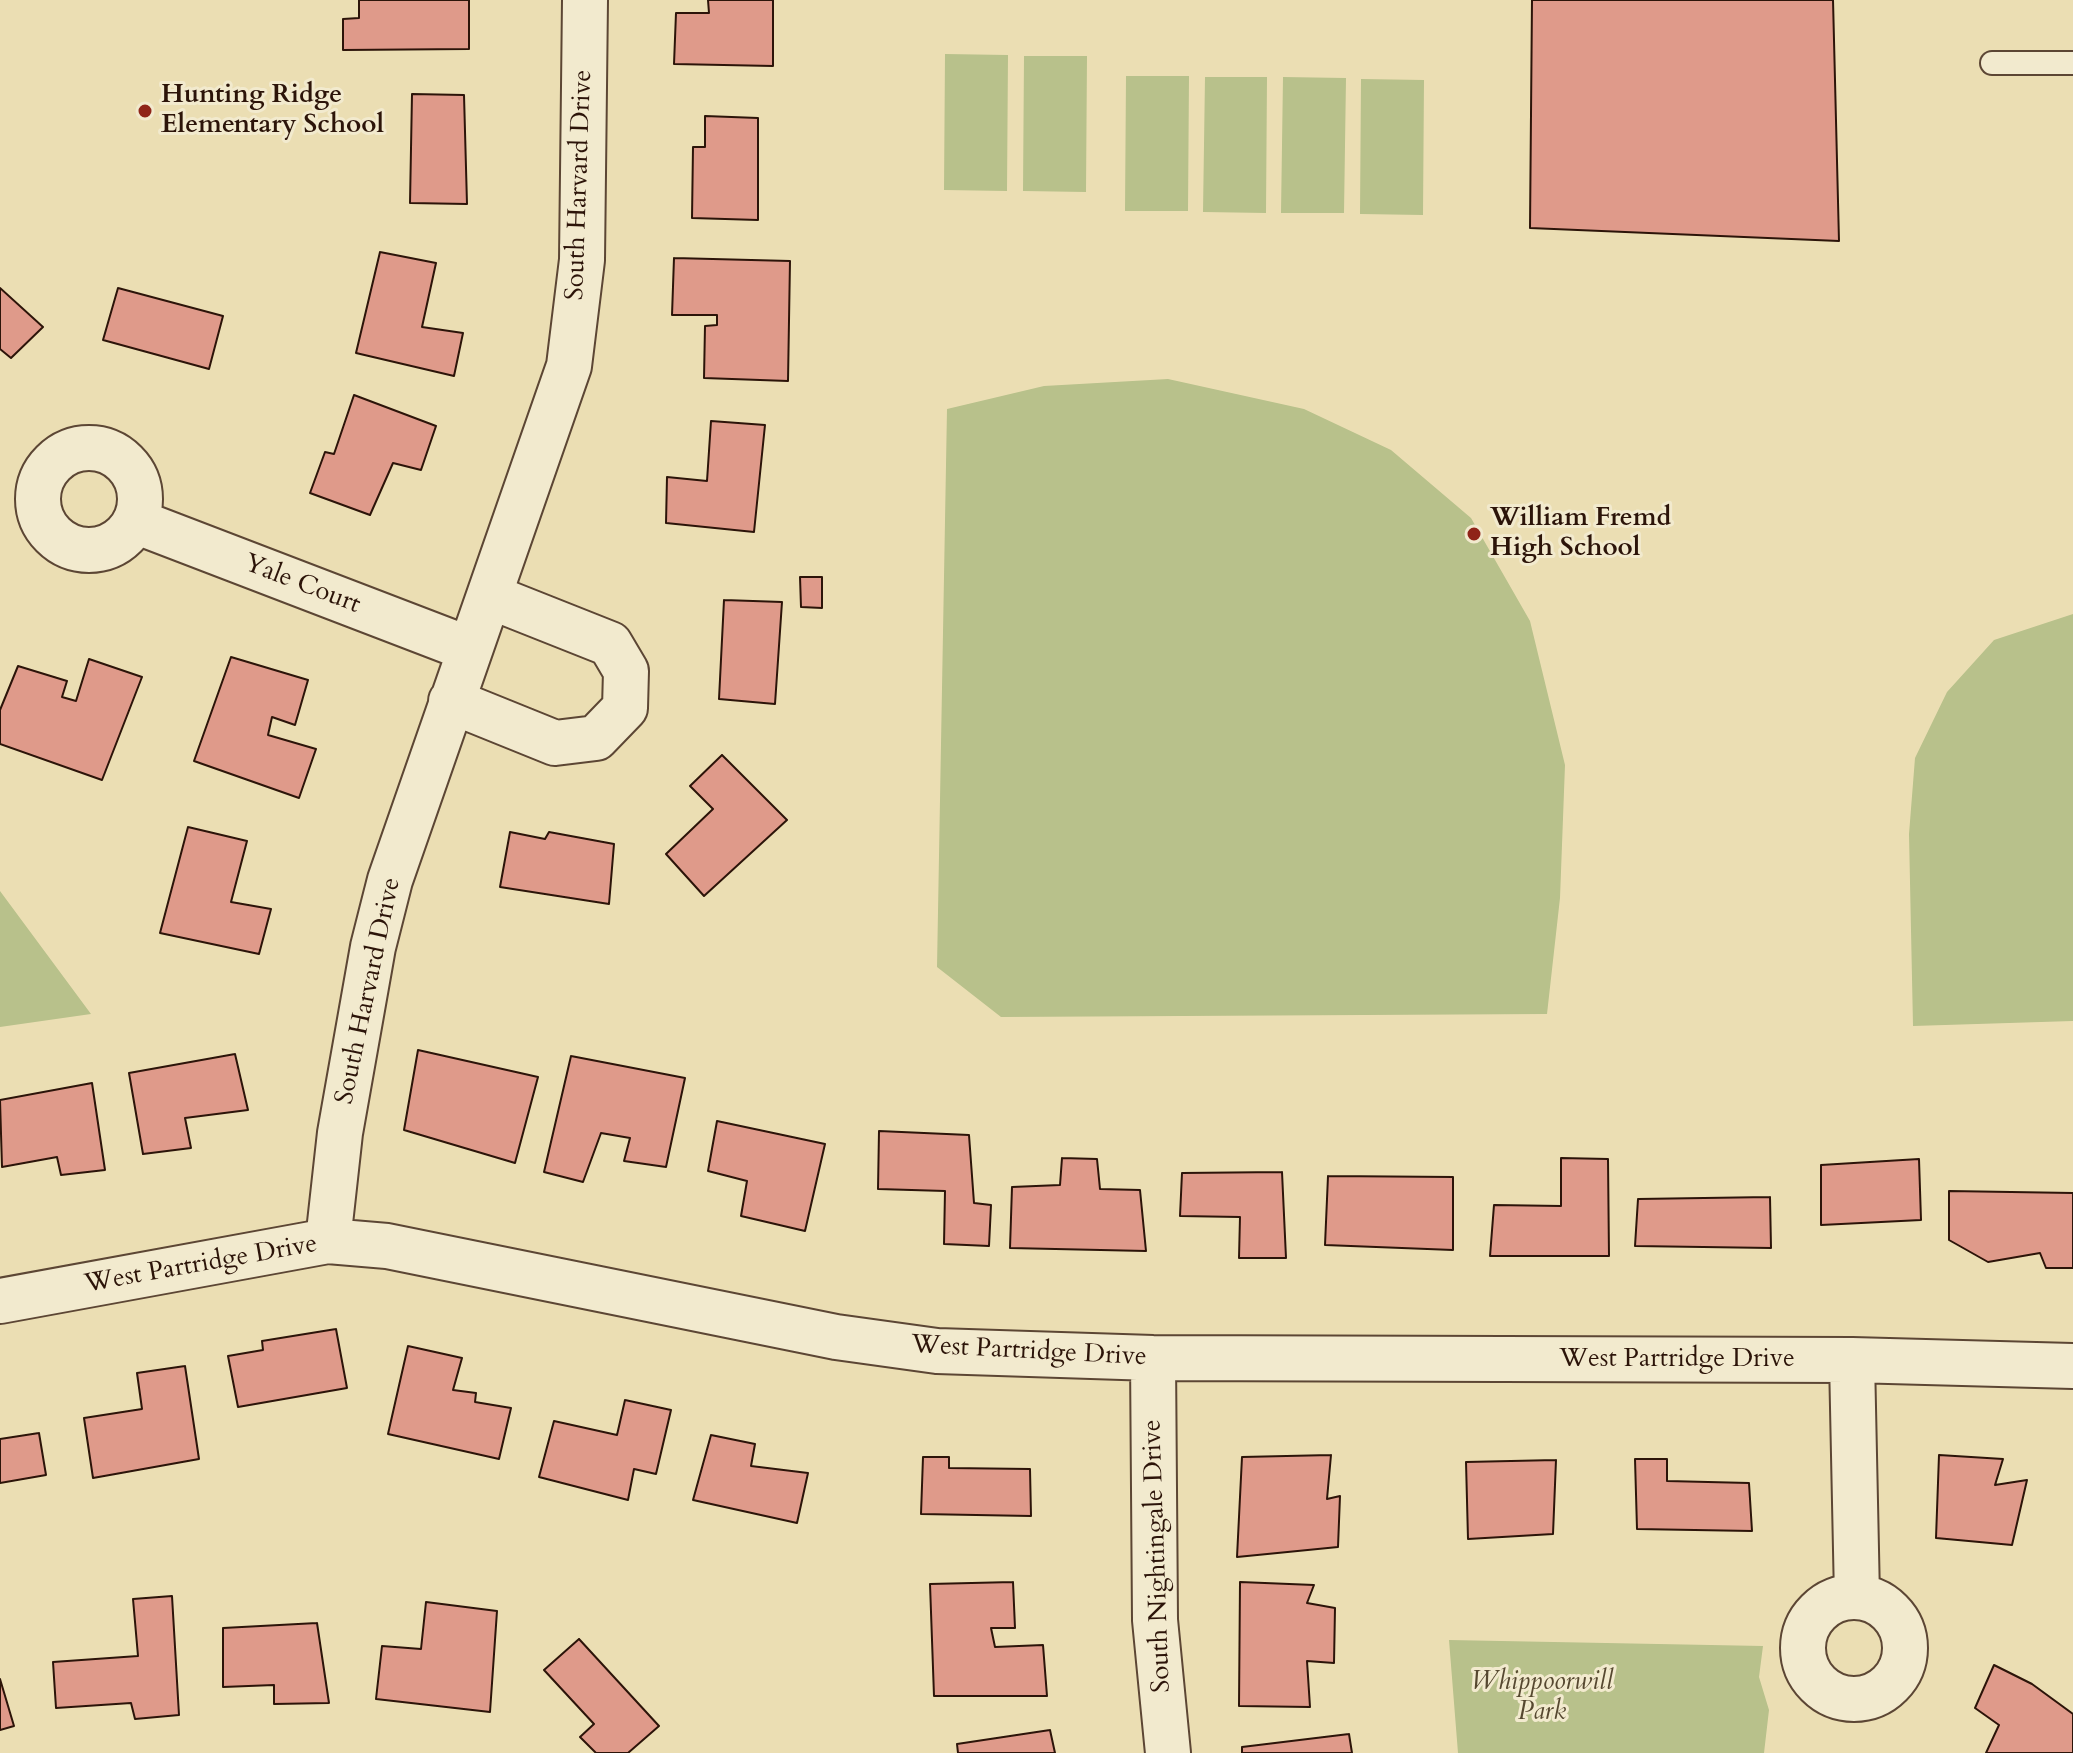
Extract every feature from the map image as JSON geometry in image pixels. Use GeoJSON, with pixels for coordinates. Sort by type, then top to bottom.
{"type":"FeatureCollection","features":[{"type":"Feature","properties":{"kind":"street","name":"South Harvard Drive"},"geometry":{"type":"LineString","coordinates":[[328,1241],[340,1133],[373,947],[390,880],[569,366],[582,260],[585,0]]}},
{"type":"Feature","properties":{"kind":"street","name":"Yale Court"},"geometry":{"type":"LineString","coordinates":[[135,521],[469,649]]}},
{"type":"Feature","properties":{"kind":"street"},"geometry":{"type":"LineString","coordinates":[[451,701],[555,743],[596,738],[625,708],[626,671],[610,644],[489,596]]}},
{"type":"Feature","properties":{"kind":"street","name":"West Partridge Drive"},"geometry":{"type":"LineString","coordinates":[[0,1301],[328,1241],[387,1246],[836,1337],[937,1351],[1153,1358],[1852,1360],[2073,1366]]}},
{"type":"Feature","properties":{"kind":"street","name":"South Nightingale Drive"},"geometry":{"type":"LineString","coordinates":[[1153,1358],[1155,1620],[1168,1753]]}},
{"type":"Feature","properties":{"kind":"street"},"geometry":{"type":"LineString","coordinates":[[1852,1360],[1857,1597]]}},
{"type":"Feature","properties":{"kind":"lane"},"geometry":{"type":"LineString","coordinates":[[1992,63],[2073,63]]}},
{"type":"Feature","properties":{"kind":"green space"},"geometry":{"type":"Polygon","coordinates":[[[945,54],[1008,55],[1007,191],[944,190],[945,54]]]}},
{"type":"Feature","properties":{"kind":"green space"},"geometry":{"type":"Polygon","coordinates":[[[1024,56],[1087,56],[1086,192],[1023,191],[1024,56]]]}},
{"type":"Feature","properties":{"kind":"green space"},"geometry":{"type":"Polygon","coordinates":[[[1126,76],[1189,76],[1188,211],[1125,211],[1126,76]]]}},
{"type":"Feature","properties":{"kind":"green space"},"geometry":{"type":"Polygon","coordinates":[[[1205,77],[1267,77],[1266,213],[1203,212],[1205,77]]]}},
{"type":"Feature","properties":{"kind":"green space"},"geometry":{"type":"Polygon","coordinates":[[[1283,77],[1346,78],[1344,213],[1281,213],[1283,77]]]}},
{"type":"Feature","properties":{"kind":"green space"},"geometry":{"type":"Polygon","coordinates":[[[1361,79],[1424,80],[1423,215],[1360,214],[1361,79]]]}},
{"type":"Feature","properties":{"kind":"green space"},"geometry":{"type":"Polygon","coordinates":[[[1168,379],[1304,409],[1391,450],[1471,518],[1530,621],[1565,765],[1560,898],[1547,1014],[1001,1017],[937,967],[947,409],[1044,386],[1168,379]]]}},
{"type":"Feature","properties":{"kind":"green space"},"geometry":{"type":"Polygon","coordinates":[[[2073,614],[2073,1021],[1913,1026],[1909,834],[1915,758],[1947,692],[1994,640],[2073,614]]]}},
{"type":"Feature","properties":{"kind":"green space"},"geometry":{"type":"Polygon","coordinates":[[[0,891],[91,1014],[0,1027],[0,891]]]}},
{"type":"Feature","properties":{"kind":"green space","name":"Whippoorwill Park"},"geometry":{"type":"Polygon","coordinates":[[[1449,1640],[1763,1646],[1759,1677],[1769,1710],[1764,1753],[1458,1753],[1449,1640]]]}},
{"type":"Feature","properties":{"kind":"building"},"geometry":{"type":"Polygon","coordinates":[[[359,0],[469,0],[469,49],[343,50],[343,19],[359,18],[359,0]]]}},
{"type":"Feature","properties":{"kind":"building"},"geometry":{"type":"Polygon","coordinates":[[[708,0],[773,0],[773,66],[674,64],[676,13],[709,13],[708,0]]]}},
{"type":"Feature","properties":{"kind":"building"},"geometry":{"type":"Polygon","coordinates":[[[1532,0],[1833,0],[1839,241],[1530,228],[1532,0]]]}},
{"type":"Feature","properties":{"kind":"building"},"geometry":{"type":"Polygon","coordinates":[[[412,94],[464,95],[467,204],[410,203],[412,94]]]}},
{"type":"Feature","properties":{"kind":"building"},"geometry":{"type":"Polygon","coordinates":[[[705,116],[758,118],[758,220],[692,218],[693,147],[705,147],[705,116]]]}},
{"type":"Feature","properties":{"kind":"building"},"geometry":{"type":"Polygon","coordinates":[[[380,252],[436,263],[422,327],[463,333],[454,376],[356,353],[380,252]]]}},
{"type":"Feature","properties":{"kind":"building"},"geometry":{"type":"Polygon","coordinates":[[[674,258],[790,261],[788,381],[704,378],[705,326],[717,325],[717,315],[672,315],[674,258]]]}},
{"type":"Feature","properties":{"kind":"building"},"geometry":{"type":"Polygon","coordinates":[[[0,288],[43,327],[11,358],[0,349],[0,288]]]}},
{"type":"Feature","properties":{"kind":"building"},"geometry":{"type":"Polygon","coordinates":[[[118,288],[223,316],[209,369],[103,340],[118,288]]]}},
{"type":"Feature","properties":{"kind":"building"},"geometry":{"type":"Polygon","coordinates":[[[354,395],[436,426],[421,470],[393,463],[370,515],[310,493],[325,452],[334,454],[354,395]]]}},
{"type":"Feature","properties":{"kind":"building"},"geometry":{"type":"Polygon","coordinates":[[[711,421],[765,425],[754,532],[666,523],[667,477],[707,481],[711,421]]]}},
{"type":"Feature","properties":{"kind":"building"},"geometry":{"type":"Polygon","coordinates":[[[800,577],[822,577],[822,608],[801,607],[800,577]]]}},
{"type":"Feature","properties":{"kind":"building"},"geometry":{"type":"Polygon","coordinates":[[[724,600],[782,602],[775,704],[719,699],[724,600]]]}},
{"type":"Feature","properties":{"kind":"building"},"geometry":{"type":"Polygon","coordinates":[[[231,657],[308,680],[295,725],[272,717],[268,735],[316,749],[299,798],[194,761],[231,657]]]}},
{"type":"Feature","properties":{"kind":"building"},"geometry":{"type":"Polygon","coordinates":[[[89,659],[142,677],[102,780],[0,744],[0,710],[18,666],[67,681],[62,697],[76,701],[89,659]]]}},
{"type":"Feature","properties":{"kind":"building"},"geometry":{"type":"Polygon","coordinates":[[[722,755],[787,820],[704,896],[666,854],[713,809],[690,786],[722,755]]]}},
{"type":"Feature","properties":{"kind":"building"},"geometry":{"type":"Polygon","coordinates":[[[188,827],[247,841],[231,902],[271,909],[259,954],[160,933],[188,827]]]}},
{"type":"Feature","properties":{"kind":"building"},"geometry":{"type":"Polygon","coordinates":[[[510,832],[545,839],[549,832],[614,844],[609,904],[500,887],[510,832]]]}},
{"type":"Feature","properties":{"kind":"building"},"geometry":{"type":"Polygon","coordinates":[[[418,1050],[538,1077],[515,1163],[404,1130],[418,1050]]]}},
{"type":"Feature","properties":{"kind":"building"},"geometry":{"type":"Polygon","coordinates":[[[235,1054],[248,1110],[185,1118],[191,1148],[143,1154],[129,1073],[235,1054]]]}},
{"type":"Feature","properties":{"kind":"building"},"geometry":{"type":"Polygon","coordinates":[[[571,1056],[685,1078],[666,1167],[624,1161],[630,1138],[601,1133],[583,1182],[544,1172],[571,1056]]]}},
{"type":"Feature","properties":{"kind":"building"},"geometry":{"type":"Polygon","coordinates":[[[92,1083],[105,1170],[61,1175],[57,1157],[2,1167],[0,1100],[92,1083]]]}},
{"type":"Feature","properties":{"kind":"building"},"geometry":{"type":"Polygon","coordinates":[[[717,1121],[825,1144],[805,1231],[741,1216],[747,1181],[708,1171],[717,1121]]]}},
{"type":"Feature","properties":{"kind":"building"},"geometry":{"type":"Polygon","coordinates":[[[879,1131],[969,1135],[974,1203],[991,1205],[989,1246],[944,1244],[945,1191],[878,1189],[879,1131]]]}},
{"type":"Feature","properties":{"kind":"building"},"geometry":{"type":"Polygon","coordinates":[[[1062,1158],[1097,1159],[1100,1189],[1140,1190],[1146,1251],[1010,1248],[1012,1187],[1060,1185],[1062,1158]]]}},
{"type":"Feature","properties":{"kind":"building"},"geometry":{"type":"Polygon","coordinates":[[[1561,1158],[1608,1159],[1609,1256],[1490,1256],[1494,1205],[1561,1206],[1561,1158]]]}},
{"type":"Feature","properties":{"kind":"building"},"geometry":{"type":"Polygon","coordinates":[[[1919,1159],[1921,1220],[1821,1225],[1821,1165],[1919,1159]]]}},
{"type":"Feature","properties":{"kind":"building"},"geometry":{"type":"Polygon","coordinates":[[[1282,1172],[1286,1258],[1239,1258],[1240,1217],[1180,1216],[1182,1173],[1282,1172]]]}},
{"type":"Feature","properties":{"kind":"building"},"geometry":{"type":"Polygon","coordinates":[[[1328,1176],[1453,1177],[1453,1250],[1325,1245],[1328,1176]]]}},
{"type":"Feature","properties":{"kind":"building"},"geometry":{"type":"Polygon","coordinates":[[[1949,1191],[2073,1193],[2073,1268],[2046,1268],[2040,1253],[1988,1262],[1949,1240],[1949,1191]]]}},
{"type":"Feature","properties":{"kind":"building"},"geometry":{"type":"Polygon","coordinates":[[[1770,1197],[1771,1248],[1635,1246],[1638,1199],[1770,1197]]]}},
{"type":"Feature","properties":{"kind":"building"},"geometry":{"type":"Polygon","coordinates":[[[336,1329],[347,1388],[238,1407],[228,1356],[263,1350],[262,1341],[336,1329]]]}},
{"type":"Feature","properties":{"kind":"building"},"geometry":{"type":"Polygon","coordinates":[[[408,1346],[462,1358],[453,1390],[476,1393],[475,1402],[511,1408],[499,1459],[388,1434],[408,1346]]]}},
{"type":"Feature","properties":{"kind":"building"},"geometry":{"type":"Polygon","coordinates":[[[185,1366],[199,1459],[93,1478],[84,1418],[142,1409],[137,1373],[185,1366]]]}},
{"type":"Feature","properties":{"kind":"building"},"geometry":{"type":"Polygon","coordinates":[[[625,1400],[671,1410],[656,1474],[634,1469],[628,1500],[539,1477],[554,1421],[617,1435],[625,1400]]]}},
{"type":"Feature","properties":{"kind":"building"},"geometry":{"type":"Polygon","coordinates":[[[39,1433],[46,1475],[0,1483],[0,1439],[39,1433]]]}},
{"type":"Feature","properties":{"kind":"building"},"geometry":{"type":"Polygon","coordinates":[[[711,1435],[755,1444],[751,1466],[808,1473],[797,1523],[693,1500],[711,1435]]]}},
{"type":"Feature","properties":{"kind":"building"},"geometry":{"type":"Polygon","coordinates":[[[1331,1455],[1327,1499],[1340,1496],[1338,1547],[1237,1557],[1242,1457],[1331,1455]]]}},
{"type":"Feature","properties":{"kind":"building"},"geometry":{"type":"Polygon","coordinates":[[[1939,1455],[2003,1459],[1995,1485],[2027,1480],[2012,1545],[1936,1538],[1939,1455]]]}},
{"type":"Feature","properties":{"kind":"building"},"geometry":{"type":"Polygon","coordinates":[[[923,1457],[949,1457],[949,1468],[1030,1469],[1031,1516],[921,1514],[923,1457]]]}},
{"type":"Feature","properties":{"kind":"building"},"geometry":{"type":"Polygon","coordinates":[[[1635,1459],[1667,1459],[1667,1481],[1749,1483],[1752,1531],[1637,1529],[1635,1459]]]}},
{"type":"Feature","properties":{"kind":"building"},"geometry":{"type":"Polygon","coordinates":[[[1556,1460],[1553,1534],[1468,1539],[1466,1462],[1556,1460]]]}},
{"type":"Feature","properties":{"kind":"building"},"geometry":{"type":"Polygon","coordinates":[[[1013,1582],[1015,1628],[991,1628],[995,1647],[1043,1645],[1047,1696],[934,1696],[930,1584],[1013,1582]]]}},
{"type":"Feature","properties":{"kind":"building"},"geometry":{"type":"Polygon","coordinates":[[[1240,1582],[1314,1585],[1307,1603],[1335,1608],[1334,1663],[1307,1661],[1310,1707],[1239,1706],[1240,1582]]]}},
{"type":"Feature","properties":{"kind":"building"},"geometry":{"type":"Polygon","coordinates":[[[172,1596],[179,1715],[135,1719],[131,1703],[56,1708],[53,1662],[138,1656],[133,1599],[172,1596]]]}},
{"type":"Feature","properties":{"kind":"building"},"geometry":{"type":"Polygon","coordinates":[[[426,1602],[497,1611],[490,1712],[376,1699],[382,1646],[421,1649],[426,1602]]]}},
{"type":"Feature","properties":{"kind":"building"},"geometry":{"type":"Polygon","coordinates":[[[317,1623],[329,1703],[274,1704],[274,1685],[223,1687],[223,1628],[317,1623]]]}},
{"type":"Feature","properties":{"kind":"building"},"geometry":{"type":"Polygon","coordinates":[[[579,1639],[659,1726],[628,1753],[596,1753],[580,1737],[594,1724],[544,1670],[579,1639]]]}},
{"type":"Feature","properties":{"kind":"building"},"geometry":{"type":"Polygon","coordinates":[[[1994,1665],[2032,1684],[2073,1714],[2073,1753],[1986,1753],[1999,1725],[1975,1708],[1994,1665]]]}},
{"type":"Feature","properties":{"kind":"building"},"geometry":{"type":"Polygon","coordinates":[[[0,1679],[14,1726],[0,1730],[0,1679]]]}},
{"type":"Feature","properties":{"kind":"building"},"geometry":{"type":"Polygon","coordinates":[[[1050,1730],[1055,1753],[958,1753],[957,1744],[1050,1730]]]}},
{"type":"Feature","properties":{"kind":"building"},"geometry":{"type":"Polygon","coordinates":[[[1349,1734],[1352,1753],[1242,1753],[1242,1747],[1349,1734]]]}},
{"type":"Feature","properties":{"kind":"place","name":"Hunting Ridge Elementary School"},"geometry":{"type":"Point","coordinates":[145,111]}},
{"type":"Feature","properties":{"kind":"place","name":"William Fremd High School"},"geometry":{"type":"Point","coordinates":[1474,534]}}]}
